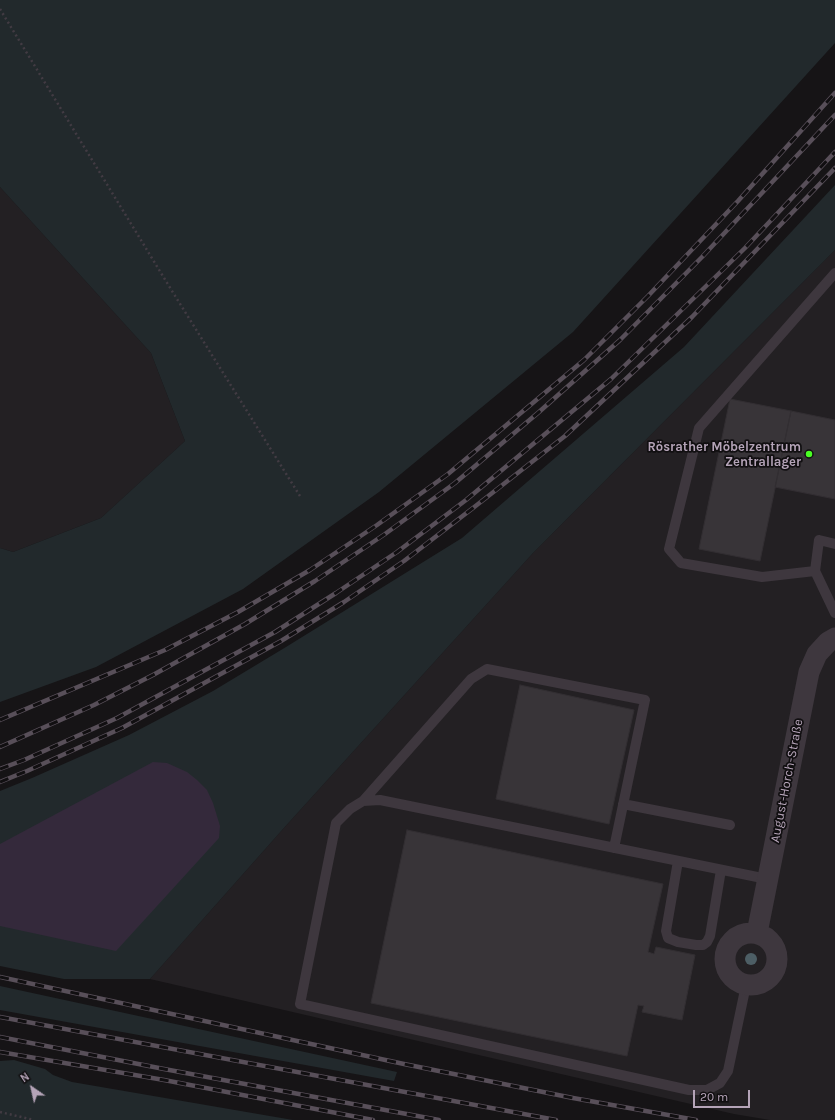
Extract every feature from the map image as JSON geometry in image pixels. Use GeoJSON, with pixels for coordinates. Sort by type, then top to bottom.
{"type":"FeatureCollection","features":[{"type":"Feature","properties":{"kind":"street","name":"August-Horch-Straße"},"geometry":{"type":"LineString","coordinates":[[756,933],[809,672],[817,654],[828,642],[835,638]]}},
{"type":"Feature","properties":{"kind":"street"},"geometry":{"type":"LineString","coordinates":[[748,932],[765,936],[772,942],[776,950],[777,959],[771,976],[764,982],[755,985],[746,985],[731,977],[725,966],[724,954],[727,946],[733,939],[740,934],[748,932]]}},
{"type":"Feature","properties":{"kind":"lane"},"geometry":{"type":"LineString","coordinates":[[815,571],[762,578],[681,563],[669,549],[699,428],[835,273]]}},
{"type":"Feature","properties":{"kind":"lane"},"geometry":{"type":"LineString","coordinates":[[835,544],[819,540],[815,571],[835,613]]}},
{"type":"Feature","properties":{"kind":"lane"},"geometry":{"type":"LineString","coordinates":[[614,848],[645,700],[487,669],[471,679],[363,801],[350,809],[336,823],[300,1004],[689,1090],[706,1090],[720,1083],[728,1071],[746,985]]}},
{"type":"Feature","properties":{"kind":"lane"},"geometry":{"type":"LineString","coordinates":[[363,801],[380,800],[767,879]]}},
{"type":"Feature","properties":{"kind":"lane"},"geometry":{"type":"LineString","coordinates":[[623,804],[730,825]]}},
{"type":"Feature","properties":{"kind":"lane"},"geometry":{"type":"LineString","coordinates":[[678,861],[666,931],[668,938],[678,942],[703,945],[707,942],[710,936],[721,870]]}},
{"type":"Feature","properties":{"kind":"path"},"geometry":{"type":"LineString","coordinates":[[0,10],[168,285],[300,496]]}},
{"type":"Feature","properties":{"kind":"path"},"geometry":{"type":"LineString","coordinates":[[0,1112],[34,1120]]}},
{"type":"Feature","properties":{"kind":"shaded area"},"geometry":{"type":"Polygon","coordinates":[[[0,0],[835,0],[835,43],[573,332],[379,492],[243,589],[96,667],[0,702],[0,548],[13,552],[101,518],[185,441],[151,353],[0,187],[0,0]]]}},
{"type":"Feature","properties":{"kind":"shaded area"},"geometry":{"type":"Polygon","coordinates":[[[835,185],[835,250],[533,553],[283,829],[150,979],[64,979],[0,966],[0,791],[129,735],[213,691],[462,538],[684,347],[835,185]]]}},
{"type":"Feature","properties":{"kind":"shaded area"},"geometry":{"type":"Polygon","coordinates":[[[0,187],[151,353],[185,441],[101,518],[13,552],[0,548],[0,187]]]}},
{"type":"Feature","properties":{"kind":"shaded area"},"geometry":{"type":"Polygon","coordinates":[[[835,250],[835,1120],[770,1120],[734,1114],[150,979],[283,829],[533,553],[835,250]]]}},
{"type":"Feature","properties":{"kind":"shaded area"},"geometry":{"type":"Polygon","coordinates":[[[153,762],[167,763],[187,772],[207,790],[213,803],[220,826],[219,838],[116,951],[0,926],[0,844],[153,762]]]}},
{"type":"Feature","properties":{"kind":"shaded area"},"geometry":{"type":"Polygon","coordinates":[[[0,986],[397,1072],[394,1081],[0,1010],[0,986]]]}},
{"type":"Feature","properties":{"kind":"shaded area"},"geometry":{"type":"Polygon","coordinates":[[[14,1060],[45,1069],[53,1075],[72,1082],[293,1120],[0,1120],[0,1061],[14,1060]]]}},
{"type":"Feature","properties":{"kind":"building"},"geometry":{"type":"Polygon","coordinates":[[[730,399],[791,411],[760,561],[699,549],[730,399]]]}},
{"type":"Feature","properties":{"kind":"building","name":"Rösrather Möbelzentrum Zentrallager"},"geometry":{"type":"Polygon","coordinates":[[[791,411],[835,420],[835,499],[775,487],[791,411]]]}},
{"type":"Feature","properties":{"kind":"building"},"geometry":{"type":"Polygon","coordinates":[[[520,685],[634,710],[609,824],[496,799],[520,685]]]}},
{"type":"Feature","properties":{"kind":"building"},"geometry":{"type":"Polygon","coordinates":[[[407,830],[663,884],[648,952],[654,954],[656,947],[695,955],[682,1020],[642,1012],[644,1006],[638,1005],[627,1056],[371,1003],[407,830]]]}},
{"type":"Feature","properties":{"kind":"railway"},"geometry":{"type":"LineString","coordinates":[[0,720],[165,650],[238,612],[310,570],[377,525],[448,474],[584,360],[648,296],[738,201],[835,93]]}},
{"type":"Feature","properties":{"kind":"railway"},"geometry":{"type":"LineString","coordinates":[[0,747],[94,705],[153,675],[245,624],[315,581],[385,534],[455,483],[539,412],[620,340],[702,257],[835,115]]}},
{"type":"Feature","properties":{"kind":"railway"},"geometry":{"type":"LineString","coordinates":[[0,769],[24,760],[117,718],[275,632],[397,552],[466,500],[611,379],[745,248],[835,152]]}},
{"type":"Feature","properties":{"kind":"railway"},"geometry":{"type":"LineString","coordinates":[[0,782],[122,728],[281,641],[344,602],[404,561],[565,436],[692,317],[835,168]]}},
{"type":"Feature","properties":{"kind":"railway"},"geometry":{"type":"LineString","coordinates":[[0,977],[404,1064],[573,1098],[696,1120]]}},
{"type":"Feature","properties":{"kind":"railway"},"geometry":{"type":"LineString","coordinates":[[0,1017],[556,1120]]}},
{"type":"Feature","properties":{"kind":"railway"},"geometry":{"type":"LineString","coordinates":[[0,1037],[439,1120]]}},
{"type":"Feature","properties":{"kind":"railway"},"geometry":{"type":"LineString","coordinates":[[0,1052],[164,1080],[373,1120]]}},
{"type":"Feature","properties":{"kind":"place","name":"Rösrather Möbelzentrum Zentrallager"},"geometry":{"type":"Point","coordinates":[809,454]}}]}
